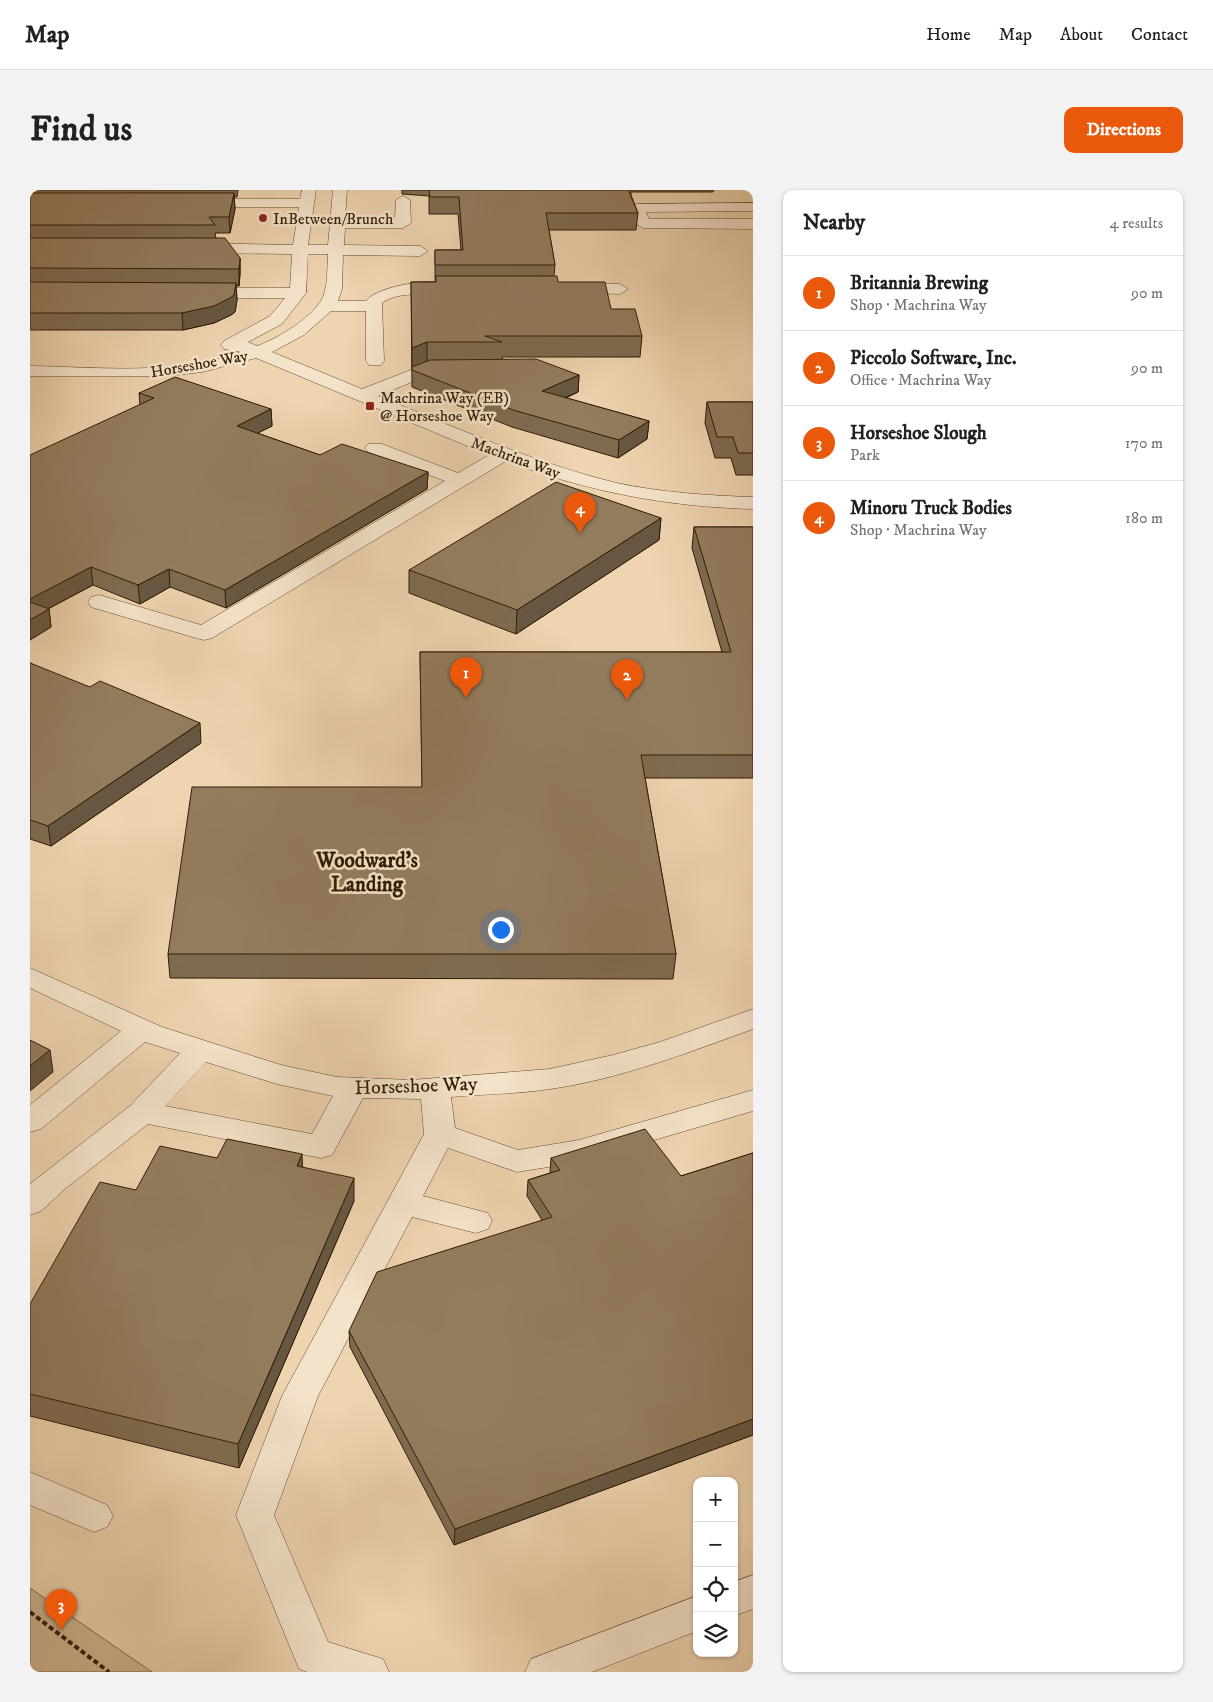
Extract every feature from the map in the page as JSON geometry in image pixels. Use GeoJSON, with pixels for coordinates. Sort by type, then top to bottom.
{"type":"FeatureCollection","features":[{"type":"Feature","properties":{"kind":"street","name":"Horseshoe Way"},"geometry":{"type":"LineString","coordinates":[[30,372],[89,371],[135,374],[221,363],[257,352],[295,333],[314,320],[326,306],[332,294],[340,190]]}},
{"type":"Feature","properties":{"kind":"street"},"geometry":{"type":"LineString","coordinates":[[182,203],[260,197],[308,197],[301,244],[298,293],[186,293]]}},
{"type":"Feature","properties":{"kind":"street"},"geometry":{"type":"LineString","coordinates":[[177,248],[301,244],[403,223],[403,200]]}},
{"type":"Feature","properties":{"kind":"street"},"geometry":{"type":"LineString","coordinates":[[753,207],[637,208],[643,223],[753,224]]}},
{"type":"Feature","properties":{"kind":"street"},"geometry":{"type":"LineString","coordinates":[[190,237],[301,244]]}},
{"type":"Feature","properties":{"kind":"street"},"geometry":{"type":"LineString","coordinates":[[337,237],[420,251]]}},
{"type":"Feature","properties":{"kind":"street"},"geometry":{"type":"LineString","coordinates":[[375,361],[374,301],[382,293],[407,289],[465,289]]}},
{"type":"Feature","properties":{"kind":"street"},"geometry":{"type":"LineString","coordinates":[[552,289],[620,289]]}},
{"type":"Feature","properties":{"kind":"street","name":"Horseshoe Way"},"geometry":{"type":"LineString","coordinates":[[89,371],[193,355],[216,350],[235,343],[276,320],[298,293]]}},
{"type":"Feature","properties":{"kind":"street"},"geometry":{"type":"LineString","coordinates":[[326,306],[374,306]]}},
{"type":"Feature","properties":{"kind":"street","name":"Machrina Way"},"geometry":{"type":"LineString","coordinates":[[235,343],[504,454],[564,475],[618,489],[718,502],[753,503]]}},
{"type":"Feature","properties":{"kind":"street"},"geometry":{"type":"LineString","coordinates":[[362,396],[427,370],[464,370]]}},
{"type":"Feature","properties":{"kind":"street"},"geometry":{"type":"LineString","coordinates":[[375,448],[460,480]]}},
{"type":"Feature","properties":{"kind":"street"},"geometry":{"type":"LineString","coordinates":[[99,602],[204,633],[504,454]]}},
{"type":"Feature","properties":{"kind":"street","name":"Horseshoe Way"},"geometry":{"type":"LineString","coordinates":[[30,977],[142,1029],[200,1050],[276,1074],[338,1087],[353,1088],[411,1090],[550,1079],[615,1065],[670,1049],[753,1018]]}},
{"type":"Feature","properties":{"kind":"street"},"geometry":{"type":"LineString","coordinates":[[30,1121],[142,1029]]}},
{"type":"Feature","properties":{"kind":"street"},"geometry":{"type":"LineString","coordinates":[[30,1203],[142,1112],[200,1050]]}},
{"type":"Feature","properties":{"kind":"street"},"geometry":{"type":"LineString","coordinates":[[142,1112],[321,1147],[353,1088]]}},
{"type":"Feature","properties":{"kind":"street"},"geometry":{"type":"LineString","coordinates":[[369,1672],[313,1656],[297,1612],[255,1515],[300,1396],[440,1134],[435,1088]]}},
{"type":"Feature","properties":{"kind":"street"},"geometry":{"type":"LineString","coordinates":[[440,1134],[517,1161],[579,1151],[753,1100]]}},
{"type":"Feature","properties":{"kind":"street"},"geometry":{"type":"LineString","coordinates":[[404,1203],[476,1221]]}},
{"type":"Feature","properties":{"kind":"street"},"geometry":{"type":"LineString","coordinates":[[30,1488],[94,1516]]}},
{"type":"Feature","properties":{"kind":"street"},"geometry":{"type":"LineString","coordinates":[[738,1598],[753,1592]]}},
{"type":"Feature","properties":{"kind":"street"},"geometry":{"type":"LineString","coordinates":[[545,1672],[693,1615]]}},
{"type":"Feature","properties":{"kind":"path"},"geometry":{"type":"LineString","coordinates":[[30,1612],[109,1672]]}},
{"type":"Feature","properties":{"kind":"shaded area"},"geometry":{"type":"Polygon","coordinates":[[[30,1588],[152,1672],[30,1672],[30,1588]]]}},
{"type":"Feature","properties":{"kind":"building"},"geometry":{"type":"Polygon","coordinates":[[[429,190],[631,190],[629,192],[638,213],[546,213],[555,265],[435,265],[435,250],[463,250],[459,197],[430,197],[429,190]]]}},
{"type":"Feature","properties":{"kind":"building"},"geometry":{"type":"Polygon","coordinates":[[[30,193],[234,193],[229,217],[209,217],[215,225],[30,225],[30,193]]]}},
{"type":"Feature","properties":{"kind":"building"},"geometry":{"type":"Polygon","coordinates":[[[30,238],[225,238],[240,258],[239,269],[30,268],[30,238]]]}},
{"type":"Feature","properties":{"kind":"building"},"geometry":{"type":"Polygon","coordinates":[[[436,276],[557,276],[558,282],[605,282],[611,309],[635,309],[642,336],[485,336],[502,342],[427,342],[412,348],[411,282],[436,282],[436,276]]]}},
{"type":"Feature","properties":{"kind":"building"},"geometry":{"type":"Polygon","coordinates":[[[30,282],[236,283],[234,295],[230,298],[214,306],[182,313],[30,313],[30,282]]]}},
{"type":"Feature","properties":{"kind":"building"},"geometry":{"type":"Polygon","coordinates":[[[536,359],[579,375],[542,391],[649,421],[619,440],[513,410],[412,370],[412,367],[430,360],[536,359]]]}},
{"type":"Feature","properties":{"kind":"building"},"geometry":{"type":"Polygon","coordinates":[[[175,377],[271,409],[237,426],[320,455],[342,444],[428,472],[225,590],[169,569],[138,585],[91,567],[30,599],[30,455],[154,398],[139,393],[175,377]]]}},
{"type":"Feature","properties":{"kind":"building"},"geometry":{"type":"Polygon","coordinates":[[[707,402],[753,402],[753,453],[738,453],[733,437],[717,437],[707,402]]]}},
{"type":"Feature","properties":{"kind":"building"},"geometry":{"type":"Polygon","coordinates":[[[556,482],[661,518],[517,610],[409,570],[556,482]]]}},
{"type":"Feature","properties":{"kind":"building"},"geometry":{"type":"Polygon","coordinates":[[[694,527],[753,527],[753,755],[641,755],[676,954],[168,954],[192,787],[422,787],[420,652],[731,652],[694,527]]]}},
{"type":"Feature","properties":{"kind":"building"},"geometry":{"type":"Polygon","coordinates":[[[30,602],[49,609],[30,620],[30,602]]]}},
{"type":"Feature","properties":{"kind":"building"},"geometry":{"type":"Polygon","coordinates":[[[30,663],[90,687],[100,681],[200,723],[48,826],[30,820],[30,663]]]}},
{"type":"Feature","properties":{"kind":"building"},"geometry":{"type":"Polygon","coordinates":[[[30,1040],[50,1050],[30,1066],[30,1040]]]}},
{"type":"Feature","properties":{"kind":"building"},"geometry":{"type":"Polygon","coordinates":[[[645,1129],[681,1176],[753,1153],[753,1419],[455,1529],[349,1331],[377,1272],[552,1217],[528,1180],[560,1170],[551,1158],[645,1129]]]}},
{"type":"Feature","properties":{"kind":"building"},"geometry":{"type":"Polygon","coordinates":[[[227,1139],[302,1154],[297,1166],[354,1178],[238,1444],[30,1394],[30,1304],[100,1182],[136,1190],[160,1146],[217,1158],[227,1139]]]}},
{"type":"Feature","properties":{"kind":"place","name":"InBetween/Brunch"},"geometry":{"type":"Point","coordinates":[263,218]}},
{"type":"Feature","properties":{"kind":"place","name":"Machrina Way (EB) @ Horseshoe Way"},"geometry":{"type":"Point","coordinates":[370,406]}},
{"type":"Feature","properties":{"kind":"place","name":"Minoru Truck Bodies"},"geometry":{"type":"Point","coordinates":[580,533]}},
{"type":"Feature","properties":{"kind":"place","name":"Britannia Brewing"},"geometry":{"type":"Point","coordinates":[466,698]}},
{"type":"Feature","properties":{"kind":"place","name":"Piccolo Software, Inc."},"geometry":{"type":"Point","coordinates":[627,700]}},
{"type":"Feature","properties":{"kind":"place","name":"Horseshoe Slough"},"geometry":{"type":"Point","coordinates":[61,1630]}},
{"type":"Feature","properties":{"kind":"district","name":"Woodward's Landing"},"geometry":{"type":"Point","coordinates":[367,872]}}]}
